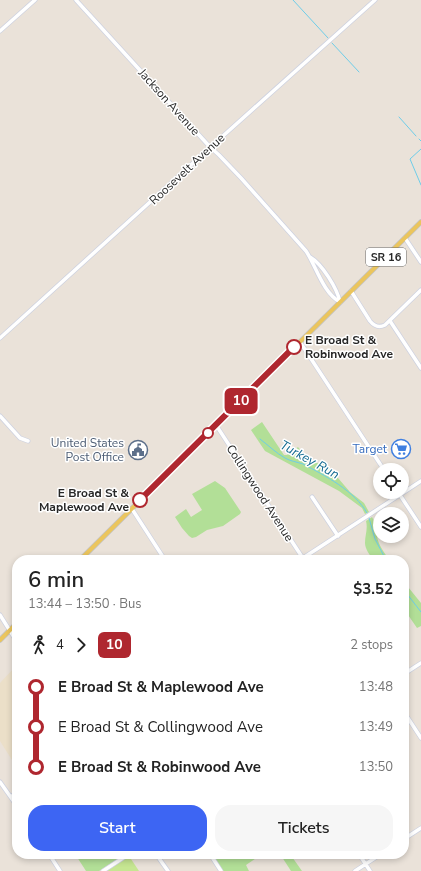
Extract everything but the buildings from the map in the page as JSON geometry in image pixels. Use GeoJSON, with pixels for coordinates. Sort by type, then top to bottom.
{"type":"FeatureCollection","features":[{"type":"Feature","properties":{"kind":"main road","name":"SR 16"},"geometry":{"type":"LineString","coordinates":[[85,555],[421,222]]}},
{"type":"Feature","properties":{"kind":"main road"},"geometry":{"type":"LineString","coordinates":[[0,640],[10,630]]}},
{"type":"Feature","properties":{"kind":"street"},"geometry":{"type":"LineString","coordinates":[[0,31],[35,0]]}},
{"type":"Feature","properties":{"kind":"street","name":"Jackson Avenue"},"geometry":{"type":"LineString","coordinates":[[76,0],[210,147],[242,179],[306,251],[313,266],[333,299],[340,302]]}},
{"type":"Feature","properties":{"kind":"street","name":"Roosevelt Avenue"},"geometry":{"type":"LineString","coordinates":[[0,338],[210,147],[375,0]]}},
{"type":"Feature","properties":{"kind":"street"},"geometry":{"type":"LineString","coordinates":[[405,238],[421,262]]}},
{"type":"Feature","properties":{"kind":"street","name":"Jackson Avenue"},"geometry":{"type":"LineString","coordinates":[[310,257],[318,263],[338,295],[340,302]]}},
{"type":"Feature","properties":{"kind":"street"},"geometry":{"type":"LineString","coordinates":[[313,266],[318,263]]}},
{"type":"Feature","properties":{"kind":"street"},"geometry":{"type":"LineString","coordinates":[[324,283],[329,280]]}},
{"type":"Feature","properties":{"kind":"street"},"geometry":{"type":"LineString","coordinates":[[351,291],[374,325],[383,326],[420,291]]}},
{"type":"Feature","properties":{"kind":"street"},"geometry":{"type":"LineString","coordinates":[[420,291],[421,296]]}},
{"type":"Feature","properties":{"kind":"street"},"geometry":{"type":"LineString","coordinates":[[390,320],[421,368]]}},
{"type":"Feature","properties":{"kind":"street"},"geometry":{"type":"LineString","coordinates":[[300,342],[379,463]]}},
{"type":"Feature","properties":{"kind":"street"},"geometry":{"type":"LineString","coordinates":[[0,416],[20,438],[28,441]]}},
{"type":"Feature","properties":{"kind":"street","name":"Collingwood Avenue"},"geometry":{"type":"LineString","coordinates":[[216,425],[299,555]]}},
{"type":"Feature","properties":{"kind":"street"},"geometry":{"type":"LineString","coordinates":[[409,488],[421,481]]}},
{"type":"Feature","properties":{"kind":"street"},"geometry":{"type":"LineString","coordinates":[[312,497],[338,536]]}},
{"type":"Feature","properties":{"kind":"street"},"geometry":{"type":"LineString","coordinates":[[308,555],[390,499]]}},
{"type":"Feature","properties":{"kind":"street"},"geometry":{"type":"LineString","coordinates":[[403,499],[421,527]]}},
{"type":"Feature","properties":{"kind":"street"},"geometry":{"type":"LineString","coordinates":[[132,509],[163,555]]}},
{"type":"Feature","properties":{"kind":"street"},"geometry":{"type":"LineString","coordinates":[[417,521],[421,518]]}},
{"type":"Feature","properties":{"kind":"street"},"geometry":{"type":"LineString","coordinates":[[0,615],[12,633]]}},
{"type":"Feature","properties":{"kind":"street"},"geometry":{"type":"LineString","coordinates":[[409,671],[421,663]]}},
{"type":"Feature","properties":{"kind":"street"},"geometry":{"type":"LineString","coordinates":[[409,720],[421,738]]}},
{"type":"Feature","properties":{"kind":"street"},"geometry":{"type":"LineString","coordinates":[[0,782],[11,797]]}},
{"type":"Feature","properties":{"kind":"street"},"geometry":{"type":"LineString","coordinates":[[409,836],[421,828]]}},
{"type":"Feature","properties":{"kind":"street"},"geometry":{"type":"LineString","coordinates":[[52,859],[60,871]]}},
{"type":"Feature","properties":{"kind":"street"},"geometry":{"type":"LineString","coordinates":[[103,871],[121,859]]}},
{"type":"Feature","properties":{"kind":"street"},"geometry":{"type":"LineString","coordinates":[[160,859],[168,871]]}},
{"type":"Feature","properties":{"kind":"street"},"geometry":{"type":"LineString","coordinates":[[213,859],[221,871]]}},
{"type":"Feature","properties":{"kind":"street"},"geometry":{"type":"LineString","coordinates":[[362,859],[370,871]]}},
{"type":"Feature","properties":{"kind":"street"},"geometry":{"type":"LineString","coordinates":[[355,871],[373,859]]}},
{"type":"Feature","properties":{"kind":"shaded area"},"geometry":{"type":"Polygon","coordinates":[[[12,670],[12,760],[0,741],[0,683],[12,670]]]}},
{"type":"Feature","properties":{"kind":"green space"},"geometry":{"type":"Polygon","coordinates":[[[262,422],[284,455],[287,455],[298,447],[312,462],[326,464],[350,492],[364,503],[369,512],[365,514],[362,508],[339,491],[265,451],[251,430],[262,422]]]}},
{"type":"Feature","properties":{"kind":"green space"},"geometry":{"type":"Polygon","coordinates":[[[215,481],[225,488],[241,512],[223,526],[207,530],[192,538],[182,528],[175,517],[186,509],[191,517],[202,510],[192,494],[215,481]]]}},
{"type":"Feature","properties":{"kind":"green space"},"geometry":{"type":"Polygon","coordinates":[[[372,517],[373,543],[379,543],[386,555],[370,555],[365,543],[367,527],[366,521],[372,517]]]}},
{"type":"Feature","properties":{"kind":"green space"},"geometry":{"type":"Polygon","coordinates":[[[409,588],[421,603],[421,626],[417,628],[409,616],[409,588]]]}},
{"type":"Feature","properties":{"kind":"green space"},"geometry":{"type":"Polygon","coordinates":[[[78,859],[117,859],[99,871],[86,871],[78,859]]]}},
{"type":"Feature","properties":{"kind":"green space"},"geometry":{"type":"Polygon","coordinates":[[[125,859],[131,859],[139,871],[107,871],[125,859]]]}},
{"type":"Feature","properties":{"kind":"green space"},"geometry":{"type":"Polygon","coordinates":[[[215,859],[255,859],[246,865],[249,871],[223,871],[215,859]]]}},
{"type":"Feature","properties":{"kind":"green space"},"geometry":{"type":"Polygon","coordinates":[[[283,859],[294,859],[302,871],[291,871],[283,859]]]}},
{"type":"Feature","properties":{"kind":"waterway"},"geometry":{"type":"LineString","coordinates":[[293,0],[328,38]]}},
{"type":"Feature","properties":{"kind":"waterway"},"geometry":{"type":"LineString","coordinates":[[332,43],[359,72]]}},
{"type":"Feature","properties":{"kind":"waterway"},"geometry":{"type":"LineString","coordinates":[[399,117],[416,136]]}},
{"type":"Feature","properties":{"kind":"waterway"},"geometry":{"type":"LineString","coordinates":[[421,149],[410,159],[421,185]]}},
{"type":"Feature","properties":{"kind":"waterway","name":"Turkey Run"},"geometry":{"type":"LineString","coordinates":[[260,439],[285,458],[303,464],[338,484],[355,498],[367,513]]}},
{"type":"Feature","properties":{"kind":"waterway","name":"Turkey Run"},"geometry":{"type":"LineString","coordinates":[[369,518],[375,539],[383,555]]}},
{"type":"Feature","properties":{"kind":"waterway","name":"Turkey Run"},"geometry":{"type":"LineString","coordinates":[[409,596],[421,612]]}},
{"type":"Feature","properties":{"kind":"bus line","name":"10"},"geometry":{"type":"LineString","coordinates":[[140,500],[294,347]]}},
{"type":"Feature","properties":{"kind":"place","name":"E Broad St & Robinwood Ave"},"geometry":{"type":"Point","coordinates":[294,347]}},
{"type":"Feature","properties":{"kind":"place","name":"Target"},"geometry":{"type":"Point","coordinates":[401,449]}},
{"type":"Feature","properties":{"kind":"place","name":"United States Post Office"},"geometry":{"type":"Point","coordinates":[138,450]}},
{"type":"Feature","properties":{"kind":"place","name":"E Broad St & Maplewood Ave"},"geometry":{"type":"Point","coordinates":[140,500]}}]}
